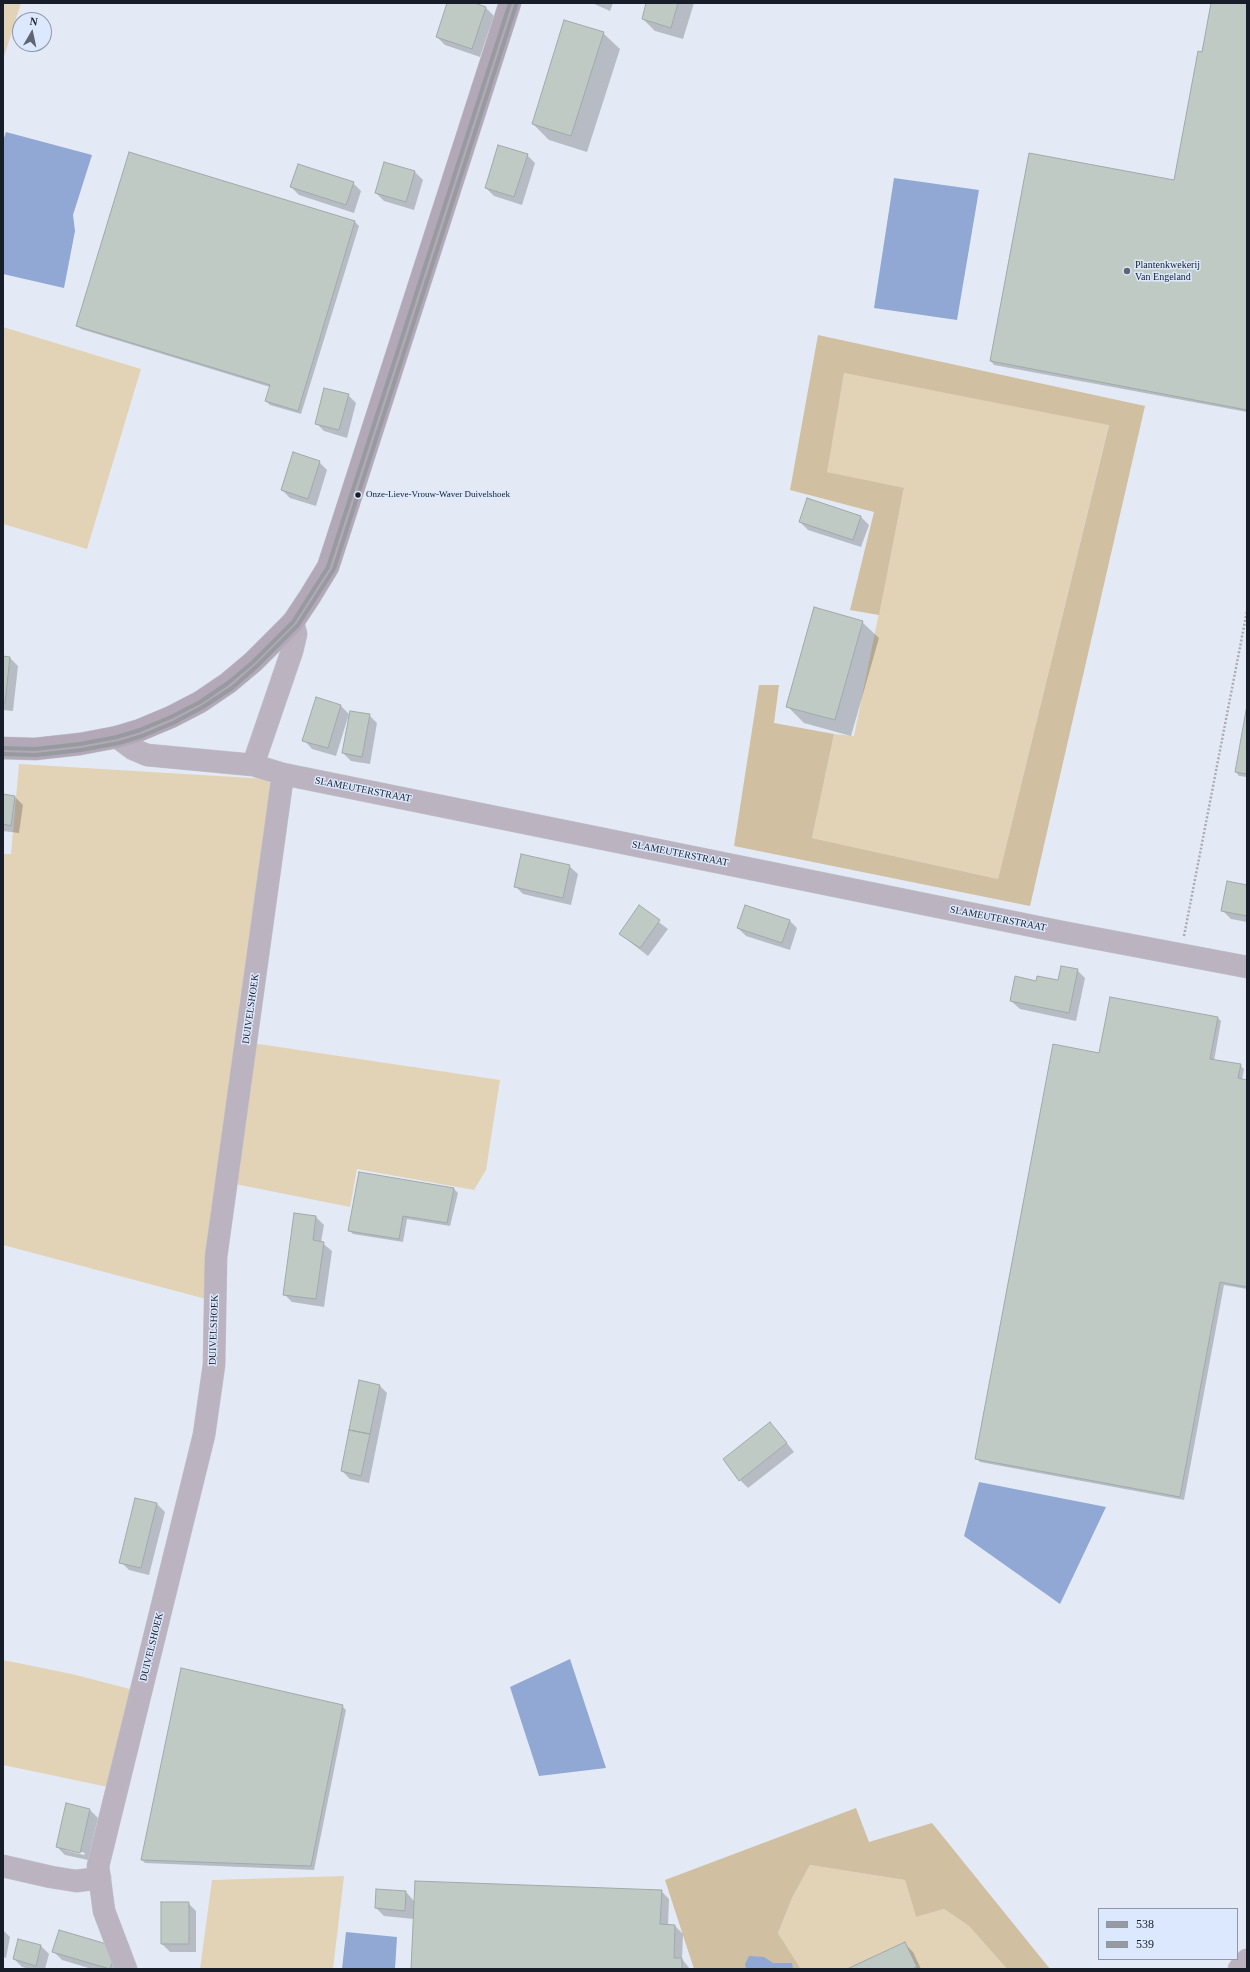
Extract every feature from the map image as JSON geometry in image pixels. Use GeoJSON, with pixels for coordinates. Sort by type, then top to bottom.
{"type":"FeatureCollection","features":[{"type":"Feature","properties":{"kind":"street"},"geometry":{"type":"LineString","coordinates":[[3,748],[35,749],[80,744],[117,737],[165,720],[200,702],[228,683],[253,662],[293,622],[328,567],[510,3]]}},
{"type":"Feature","properties":{"kind":"street"},"geometry":{"type":"LineString","coordinates":[[254,765],[292,651],[296,634],[293,622]]}},
{"type":"Feature","properties":{"kind":"street","name":"SLAMEUTERSTRAAT"},"geometry":{"type":"LineString","coordinates":[[117,737],[133,749],[147,755],[254,765],[283,774],[1247,967]]}},
{"type":"Feature","properties":{"kind":"street","name":"DUIVELSHOEK"},"geometry":{"type":"LineString","coordinates":[[126,1969],[104,1911],[98,1866],[204,1435],[214,1365],[216,1257],[283,774]]}},
{"type":"Feature","properties":{"kind":"street"},"geometry":{"type":"LineString","coordinates":[[3,1866],[76,1881],[100,1878]]}},
{"type":"Feature","properties":{"kind":"street"},"geometry":{"type":"LineString","coordinates":[[1239,1969],[1247,1960]]}},
{"type":"Feature","properties":{"kind":"path"},"geometry":{"type":"LineString","coordinates":[[1180,954],[1247,611]]}},
{"type":"Feature","properties":{"kind":"shaded area"},"geometry":{"type":"Polygon","coordinates":[[[3,3],[21,3],[18,12],[12,12],[12,32],[3,60],[3,3]]]}},
{"type":"Feature","properties":{"kind":"shaded area"},"geometry":{"type":"Polygon","coordinates":[[[3,327],[141,369],[87,549],[3,524],[3,327]]]}},
{"type":"Feature","properties":{"kind":"shaded area"},"geometry":{"type":"Polygon","coordinates":[[[818,335],[1145,406],[1030,906],[734,846],[759,685],[779,685],[774,723],[834,734],[812,838],[998,879],[1109,425],[844,373],[827,472],[904,488],[879,615],[850,610],[874,512],[790,490],[818,335]]]}},
{"type":"Feature","properties":{"kind":"shaded area"},"geometry":{"type":"Polygon","coordinates":[[[844,373],[1109,424],[998,879],[812,838],[834,734],[854,736],[904,489],[826,472],[844,373]]]}},
{"type":"Feature","properties":{"kind":"shaded area"},"geometry":{"type":"Polygon","coordinates":[[[19,764],[268,779],[273,790],[206,1299],[3,1245],[3,854],[11,854],[19,764]]]}},
{"type":"Feature","properties":{"kind":"shaded area"},"geometry":{"type":"Polygon","coordinates":[[[252,1043],[500,1080],[486,1170],[474,1190],[357,1169],[350,1207],[235,1184],[252,1043]]]}},
{"type":"Feature","properties":{"kind":"shaded area"},"geometry":{"type":"Polygon","coordinates":[[[3,1660],[72,1674],[130,1689],[108,1787],[3,1765],[3,1660]]]}},
{"type":"Feature","properties":{"kind":"shaded area"},"geometry":{"type":"Polygon","coordinates":[[[856,1808],[869,1842],[932,1823],[1050,1969],[1007,1969],[969,1926],[944,1909],[916,1917],[905,1880],[810,1865],[792,1898],[778,1933],[801,1969],[694,1969],[665,1880],[856,1808]]]}},
{"type":"Feature","properties":{"kind":"shaded area"},"geometry":{"type":"Polygon","coordinates":[[[810,1865],[905,1880],[916,1917],[944,1909],[969,1926],[1007,1969],[801,1969],[778,1933],[792,1898],[810,1865]]]}},
{"type":"Feature","properties":{"kind":"shaded area"},"geometry":{"type":"Polygon","coordinates":[[[344,1876],[333,1969],[200,1969],[212,1880],[344,1876]]]}},
{"type":"Feature","properties":{"kind":"water"},"geometry":{"type":"Polygon","coordinates":[[[6,132],[92,155],[73,215],[75,231],[64,288],[3,274],[3,141],[6,132]]]}},
{"type":"Feature","properties":{"kind":"water"},"geometry":{"type":"Polygon","coordinates":[[[894,178],[979,190],[957,320],[874,308],[894,178]]]}},
{"type":"Feature","properties":{"kind":"water"},"geometry":{"type":"Polygon","coordinates":[[[979,1482],[1106,1507],[1060,1604],[964,1536],[979,1482]]]}},
{"type":"Feature","properties":{"kind":"water"},"geometry":{"type":"Polygon","coordinates":[[[570,1659],[606,1768],[539,1776],[510,1687],[570,1659]]]}},
{"type":"Feature","properties":{"kind":"water"},"geometry":{"type":"Polygon","coordinates":[[[346,1932],[397,1937],[395,1969],[342,1969],[346,1932]]]}},
{"type":"Feature","properties":{"kind":"water"},"geometry":{"type":"Polygon","coordinates":[[[749,1956],[764,1957],[773,1963],[792,1963],[793,1969],[746,1969],[745,1964],[749,1956]]]}},
{"type":"Feature","properties":{"kind":"building"},"geometry":{"type":"Polygon","coordinates":[[[447,3],[475,3],[486,7],[472,49],[436,37],[447,3]]]}},
{"type":"Feature","properties":{"kind":"building"},"geometry":{"type":"Polygon","coordinates":[[[646,3],[678,3],[671,28],[642,19],[646,3]]]}},
{"type":"Feature","properties":{"kind":"building","name":"Plantenkwekerij Van Engeland"},"geometry":{"type":"Polygon","coordinates":[[[1211,3],[1247,3],[1247,410],[990,361],[1029,153],[1174,180],[1198,51],[1202,52],[1211,3]]]}},
{"type":"Feature","properties":{"kind":"building"},"geometry":{"type":"Polygon","coordinates":[[[564,20],[604,32],[571,136],[532,124],[564,20]]]}},
{"type":"Feature","properties":{"kind":"building"},"geometry":{"type":"Polygon","coordinates":[[[498,145],[528,154],[514,197],[485,188],[498,145]]]}},
{"type":"Feature","properties":{"kind":"building"},"geometry":{"type":"Polygon","coordinates":[[[129,152],[355,221],[298,411],[265,401],[270,385],[76,326],[129,152]]]}},
{"type":"Feature","properties":{"kind":"building"},"geometry":{"type":"Polygon","coordinates":[[[384,162],[415,171],[406,202],[375,193],[384,162]]]}},
{"type":"Feature","properties":{"kind":"building"},"geometry":{"type":"Polygon","coordinates":[[[298,164],[354,182],[346,205],[290,187],[298,164]]]}},
{"type":"Feature","properties":{"kind":"building"},"geometry":{"type":"Polygon","coordinates":[[[324,388],[349,394],[339,430],[315,424],[324,388]]]}},
{"type":"Feature","properties":{"kind":"building"},"geometry":{"type":"Polygon","coordinates":[[[293,452],[320,461],[308,499],[281,490],[293,452]]]}},
{"type":"Feature","properties":{"kind":"building"},"geometry":{"type":"Polygon","coordinates":[[[807,498],[861,516],[853,540],[799,522],[807,498]]]}},
{"type":"Feature","properties":{"kind":"building"},"geometry":{"type":"Polygon","coordinates":[[[814,607],[863,621],[835,720],[786,707],[814,607]]]}},
{"type":"Feature","properties":{"kind":"building"},"geometry":{"type":"Polygon","coordinates":[[[3,656],[10,657],[5,703],[3,703],[3,656]]]}},
{"type":"Feature","properties":{"kind":"building"},"geometry":{"type":"Polygon","coordinates":[[[316,697],[341,705],[328,748],[302,741],[316,697]]]}},
{"type":"Feature","properties":{"kind":"building"},"geometry":{"type":"Polygon","coordinates":[[[1247,705],[1247,774],[1235,772],[1247,705]]]}},
{"type":"Feature","properties":{"kind":"building"},"geometry":{"type":"Polygon","coordinates":[[[350,711],[370,714],[362,757],[342,753],[350,711]]]}},
{"type":"Feature","properties":{"kind":"building"},"geometry":{"type":"Polygon","coordinates":[[[3,794],[15,796],[11,826],[3,824],[3,794]]]}},
{"type":"Feature","properties":{"kind":"building"},"geometry":{"type":"Polygon","coordinates":[[[521,854],[570,865],[563,898],[514,887],[521,854]]]}},
{"type":"Feature","properties":{"kind":"building"},"geometry":{"type":"Polygon","coordinates":[[[1227,881],[1247,885],[1247,916],[1221,911],[1227,881]]]}},
{"type":"Feature","properties":{"kind":"building"},"geometry":{"type":"Polygon","coordinates":[[[639,905],[660,920],[640,948],[619,934],[639,905]]]}},
{"type":"Feature","properties":{"kind":"building"},"geometry":{"type":"Polygon","coordinates":[[[745,905],[790,920],[782,943],[737,928],[745,905]]]}},
{"type":"Feature","properties":{"kind":"building"},"geometry":{"type":"Polygon","coordinates":[[[1061,966],[1078,969],[1069,1013],[1010,1001],[1015,976],[1036,981],[1037,976],[1058,980],[1061,966]]]}},
{"type":"Feature","properties":{"kind":"building"},"geometry":{"type":"Polygon","coordinates":[[[1110,997],[1218,1017],[1210,1059],[1241,1064],[1238,1078],[1247,1080],[1247,1287],[1220,1282],[1180,1497],[975,1459],[1053,1044],[1099,1053],[1110,997]]]}},
{"type":"Feature","properties":{"kind":"building"},"geometry":{"type":"Polygon","coordinates":[[[359,1172],[454,1188],[447,1223],[403,1216],[399,1239],[348,1231],[359,1172]]]}},
{"type":"Feature","properties":{"kind":"building"},"geometry":{"type":"Polygon","coordinates":[[[294,1213],[316,1216],[313,1240],[324,1242],[316,1299],[283,1295],[294,1213]]]}},
{"type":"Feature","properties":{"kind":"building"},"geometry":{"type":"Polygon","coordinates":[[[359,1380],[380,1385],[370,1434],[349,1430],[359,1380]]]}},
{"type":"Feature","properties":{"kind":"building"},"geometry":{"type":"Polygon","coordinates":[[[770,1422],[787,1443],[739,1481],[723,1459],[770,1422]]]}},
{"type":"Feature","properties":{"kind":"building"},"geometry":{"type":"Polygon","coordinates":[[[349,1430],[370,1434],[361,1476],[341,1471],[349,1430]]]}},
{"type":"Feature","properties":{"kind":"building"},"geometry":{"type":"Polygon","coordinates":[[[135,1498],[157,1503],[141,1568],[119,1563],[135,1498]]]}},
{"type":"Feature","properties":{"kind":"building"},"geometry":{"type":"Polygon","coordinates":[[[181,1668],[343,1705],[311,1866],[141,1860],[181,1668]]]}},
{"type":"Feature","properties":{"kind":"building"},"geometry":{"type":"Polygon","coordinates":[[[66,1803],[90,1809],[80,1853],[56,1847],[66,1803]]]}},
{"type":"Feature","properties":{"kind":"building"},"geometry":{"type":"Polygon","coordinates":[[[415,1881],[662,1890],[660,1924],[675,1925],[674,1958],[682,1958],[682,1969],[411,1969],[415,1881]]]}},
{"type":"Feature","properties":{"kind":"building"},"geometry":{"type":"Polygon","coordinates":[[[376,1889],[406,1891],[405,1911],[375,1908],[376,1889]]]}},
{"type":"Feature","properties":{"kind":"building"},"geometry":{"type":"Polygon","coordinates":[[[161,1902],[189,1902],[189,1944],[161,1944],[161,1902]]]}},
{"type":"Feature","properties":{"kind":"building"},"geometry":{"type":"Polygon","coordinates":[[[59,1930],[117,1947],[110,1969],[52,1952],[59,1930]]]}},
{"type":"Feature","properties":{"kind":"building"},"geometry":{"type":"Polygon","coordinates":[[[18,1939],[41,1945],[36,1966],[13,1959],[18,1939]]]}},
{"type":"Feature","properties":{"kind":"building"},"geometry":{"type":"Polygon","coordinates":[[[905,1942],[917,1967],[913,1969],[847,1969],[905,1942]]]}},
{"type":"Feature","properties":{"kind":"transit line","name":"538"},"geometry":{"type":"LineString","coordinates":[[3,748],[35,749],[80,744],[117,737],[140,730],[171,717],[200,702],[228,683],[253,662],[293,622],[328,567],[510,3]]}},
{"type":"Feature","properties":{"kind":"transit line","name":"539"},"geometry":{"type":"LineString","coordinates":[[3,754],[36,755],[81,750],[119,743],[142,736],[173,723],[203,707],[232,688],[257,666],[298,625],[334,569],[516,5]]}},
{"type":"Feature","properties":{"kind":"place","name":"Plantenkwekerij Van Engeland"},"geometry":{"type":"Point","coordinates":[1127,271]}},
{"type":"Feature","properties":{"kind":"place","name":"Onze-Lieve-Vrouw-Waver Duivelshoek"},"geometry":{"type":"Point","coordinates":[358,495]}}]}
